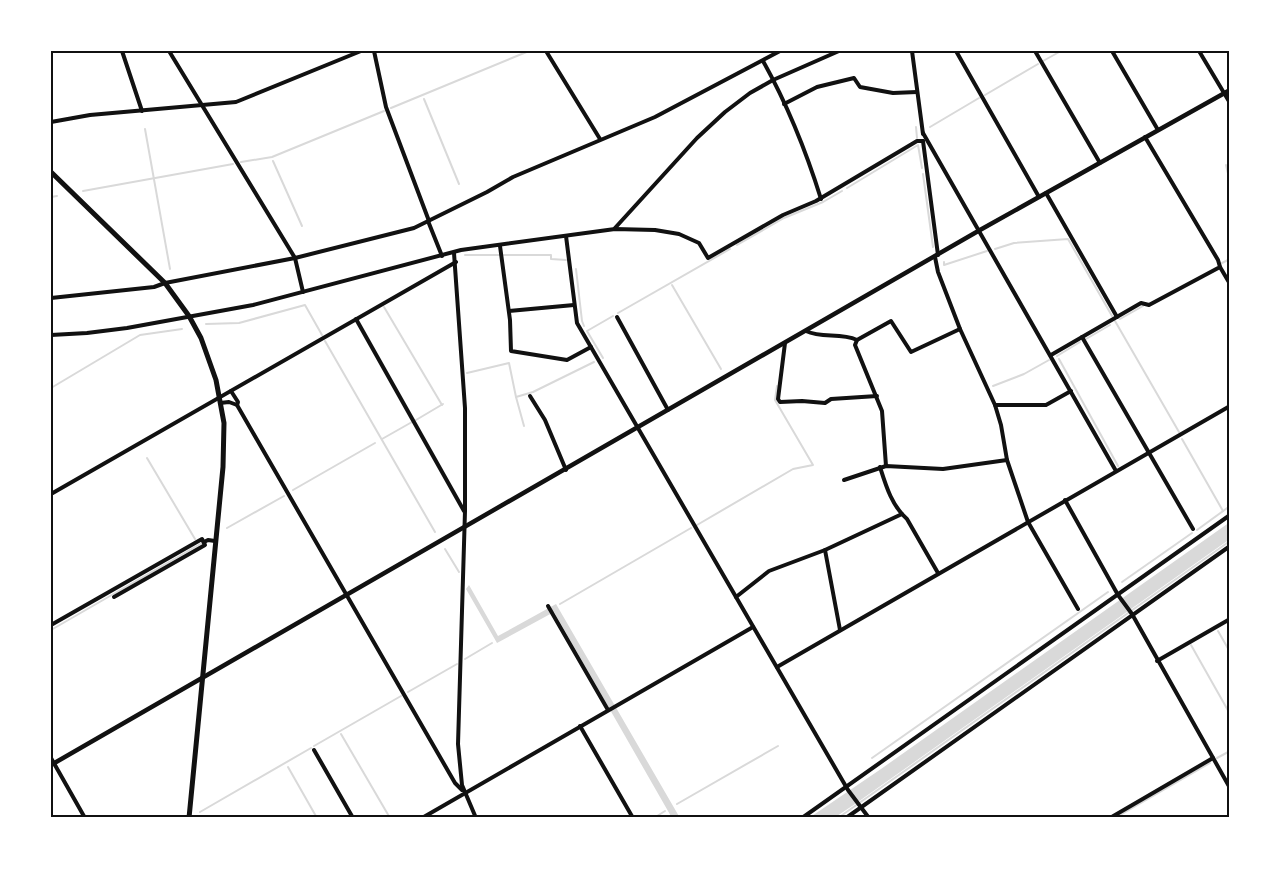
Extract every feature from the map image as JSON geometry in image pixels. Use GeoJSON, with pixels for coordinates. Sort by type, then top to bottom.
{"type":"FeatureCollection","features":[{"type":"Feature","properties":{"kind":"main road"},"geometry":{"type":"LineString","coordinates":[[51,172],[165,283],[189,316],[210,361],[220,400],[224,423],[223,467],[189,818]]}},
{"type":"Feature","properties":{"kind":"street"},"geometry":{"type":"LineString","coordinates":[[122,51],[142,111]]}},
{"type":"Feature","properties":{"kind":"street"},"geometry":{"type":"LineString","coordinates":[[169,51],[295,258],[303,292]]}},
{"type":"Feature","properties":{"kind":"street"},"geometry":{"type":"LineString","coordinates":[[51,122],[90,115],[236,102],[361,51]]}},
{"type":"Feature","properties":{"kind":"street"},"geometry":{"type":"LineString","coordinates":[[374,51],[386,107],[442,256]]}},
{"type":"Feature","properties":{"kind":"street"},"geometry":{"type":"LineString","coordinates":[[546,51],[600,139]]}},
{"type":"Feature","properties":{"kind":"street"},"geometry":{"type":"LineString","coordinates":[[51,298],[154,287],[295,258],[414,228],[513,177],[656,117],[780,51]]}},
{"type":"Feature","properties":{"kind":"street"},"geometry":{"type":"LineString","coordinates":[[615,229],[697,138],[725,112],[750,93],[773,80],[839,51]]}},
{"type":"Feature","properties":{"kind":"street"},"geometry":{"type":"LineString","coordinates":[[912,51],[938,272],[960,329],[995,405],[1007,460],[1028,522],[1078,609]]}},
{"type":"Feature","properties":{"kind":"street"},"geometry":{"type":"LineString","coordinates":[[956,51],[1039,197]]}},
{"type":"Feature","properties":{"kind":"street"},"geometry":{"type":"LineString","coordinates":[[1035,51],[1100,163]]}},
{"type":"Feature","properties":{"kind":"street"},"geometry":{"type":"LineString","coordinates":[[1112,51],[1158,130]]}},
{"type":"Feature","properties":{"kind":"street"},"geometry":{"type":"LineString","coordinates":[[1199,51],[1230,103]]}},
{"type":"Feature","properties":{"kind":"street"},"geometry":{"type":"LineString","coordinates":[[763,61],[811,167],[821,199]]}},
{"type":"Feature","properties":{"kind":"street"},"geometry":{"type":"LineString","coordinates":[[784,104],[817,87],[854,78],[860,87],[893,93],[917,92]]}},
{"type":"Feature","properties":{"kind":"street"},"geometry":{"type":"LineString","coordinates":[[86,818],[52,762],[465,528],[980,230],[1230,90]]}},
{"type":"Feature","properties":{"kind":"street"},"geometry":{"type":"LineString","coordinates":[[922,133],[980,230],[1116,471]]}},
{"type":"Feature","properties":{"kind":"street"},"geometry":{"type":"LineString","coordinates":[[1145,137],[1230,284]]}},
{"type":"Feature","properties":{"kind":"street"},"geometry":{"type":"LineString","coordinates":[[51,335],[87,333],[253,305],[461,250],[615,229],[655,230],[679,234],[699,243],[708,258],[783,215],[821,199],[917,141],[923,141]]}},
{"type":"Feature","properties":{"kind":"street"},"geometry":{"type":"LineString","coordinates":[[1046,193],[1117,317]]}},
{"type":"Feature","properties":{"kind":"street"},"geometry":{"type":"LineString","coordinates":[[566,236],[577,323],[847,789],[869,818]]}},
{"type":"Feature","properties":{"kind":"street"},"geometry":{"type":"LineString","coordinates":[[500,246],[509,311],[510,351],[567,360],[591,347]]}},
{"type":"Feature","properties":{"kind":"street"},"geometry":{"type":"LineString","coordinates":[[454,253],[465,408],[465,528],[458,744],[462,785],[476,818]]}},
{"type":"Feature","properties":{"kind":"street"},"geometry":{"type":"LineString","coordinates":[[51,494],[220,400],[231,391],[456,262]]}},
{"type":"Feature","properties":{"kind":"street"},"geometry":{"type":"LineString","coordinates":[[1051,356],[1141,303],[1149,305],[1220,267]]}},
{"type":"Feature","properties":{"kind":"street"},"geometry":{"type":"LineString","coordinates":[[509,311],[574,305]]}},
{"type":"Feature","properties":{"kind":"street"},"geometry":{"type":"LineString","coordinates":[[617,317],[669,410]]}},
{"type":"Feature","properties":{"kind":"street"},"geometry":{"type":"LineString","coordinates":[[356,319],[465,511]]}},
{"type":"Feature","properties":{"kind":"street"},"geometry":{"type":"LineString","coordinates":[[886,466],[882,411],[855,345],[858,340],[891,321],[911,352],[960,329]]}},
{"type":"Feature","properties":{"kind":"street"},"geometry":{"type":"LineString","coordinates":[[806,331],[814,335],[846,335],[858,340]]}},
{"type":"Feature","properties":{"kind":"street"},"geometry":{"type":"LineString","coordinates":[[1082,337],[1193,529]]}},
{"type":"Feature","properties":{"kind":"street"},"geometry":{"type":"LineString","coordinates":[[785,343],[778,399],[780,402],[802,400],[825,404],[831,399],[877,396]]}},
{"type":"Feature","properties":{"kind":"street"},"geometry":{"type":"LineString","coordinates":[[231,391],[455,783],[465,793]]}},
{"type":"Feature","properties":{"kind":"street"},"geometry":{"type":"LineString","coordinates":[[995,405],[1046,405],[1071,391]]}},
{"type":"Feature","properties":{"kind":"street"},"geometry":{"type":"LineString","coordinates":[[530,396],[545,420],[566,470]]}},
{"type":"Feature","properties":{"kind":"street"},"geometry":{"type":"LineString","coordinates":[[220,400],[237,405]]}},
{"type":"Feature","properties":{"kind":"street"},"geometry":{"type":"LineString","coordinates":[[777,667],[1230,406]]}},
{"type":"Feature","properties":{"kind":"street"},"geometry":{"type":"LineString","coordinates":[[844,480],[886,466],[943,469],[1007,460]]}},
{"type":"Feature","properties":{"kind":"street"},"geometry":{"type":"LineString","coordinates":[[880,467],[887,490],[907,519],[938,573]]}},
{"type":"Feature","properties":{"kind":"street"},"geometry":{"type":"LineString","coordinates":[[1065,500],[1230,788]]}},
{"type":"Feature","properties":{"kind":"street"},"geometry":{"type":"LineString","coordinates":[[736,597],[769,571],[825,550],[902,514]]}},
{"type":"Feature","properties":{"kind":"street"},"geometry":{"type":"LineString","coordinates":[[802,818],[847,789],[1230,515]]}},
{"type":"Feature","properties":{"kind":"street"},"geometry":{"type":"LineString","coordinates":[[51,625],[202,540],[204,542],[215,541]]}},
{"type":"Feature","properties":{"kind":"street"},"geometry":{"type":"LineString","coordinates":[[114,597],[205,545],[204,542]]}},
{"type":"Feature","properties":{"kind":"street"},"geometry":{"type":"LineString","coordinates":[[846,818],[1230,546]]}},
{"type":"Feature","properties":{"kind":"street"},"geometry":{"type":"LineString","coordinates":[[825,550],[840,630]]}},
{"type":"Feature","properties":{"kind":"street"},"geometry":{"type":"LineString","coordinates":[[548,606],[609,710]]}},
{"type":"Feature","properties":{"kind":"street"},"geometry":{"type":"LineString","coordinates":[[1157,660],[1230,619]]}},
{"type":"Feature","properties":{"kind":"street"},"geometry":{"type":"LineString","coordinates":[[422,818],[753,627]]}},
{"type":"Feature","properties":{"kind":"street"},"geometry":{"type":"LineString","coordinates":[[580,726],[633,818]]}},
{"type":"Feature","properties":{"kind":"street"},"geometry":{"type":"LineString","coordinates":[[314,750],[353,818]]}},
{"type":"Feature","properties":{"kind":"street"},"geometry":{"type":"LineString","coordinates":[[1110,818],[1213,758]]}},
{"type":"Feature","properties":{"kind":"shaded area"},"geometry":{"type":"Polygon","coordinates":[[[1230,522],[1230,539],[855,804],[834,818],[809,818],[881,769],[1230,522]]]}},
{"type":"Feature","properties":{"kind":"shaded area"},"geometry":{"type":"Polygon","coordinates":[[[469,585],[498,636],[556,604],[680,818],[672,818],[554,612],[497,643],[466,589],[469,585]]]}},
{"type":"Feature","properties":{"kind":"waterway"},"geometry":{"type":"LineString","coordinates":[[391,108],[529,51]]}},
{"type":"Feature","properties":{"kind":"waterway"},"geometry":{"type":"LineString","coordinates":[[1043,61],[1061,51]]}},
{"type":"Feature","properties":{"kind":"waterway"},"geometry":{"type":"LineString","coordinates":[[985,95],[1038,64]]}},
{"type":"Feature","properties":{"kind":"waterway"},"geometry":{"type":"LineString","coordinates":[[930,127],[979,98]]}},
{"type":"Feature","properties":{"kind":"waterway"},"geometry":{"type":"LineString","coordinates":[[424,99],[459,184]]}},
{"type":"Feature","properties":{"kind":"waterway"},"geometry":{"type":"LineString","coordinates":[[241,162],[272,157],[384,111]]}},
{"type":"Feature","properties":{"kind":"waterway"},"geometry":{"type":"LineString","coordinates":[[916,127],[917,138]]}},
{"type":"Feature","properties":{"kind":"waterway"},"geometry":{"type":"LineString","coordinates":[[145,129],[170,269]]}},
{"type":"Feature","properties":{"kind":"waterway"},"geometry":{"type":"LineString","coordinates":[[847,188],[918,145],[922,168]]}},
{"type":"Feature","properties":{"kind":"waterway"},"geometry":{"type":"LineString","coordinates":[[273,161],[302,226]]}},
{"type":"Feature","properties":{"kind":"waterway"},"geometry":{"type":"LineString","coordinates":[[83,191],[233,164]]}},
{"type":"Feature","properties":{"kind":"waterway"},"geometry":{"type":"LineString","coordinates":[[1226,165],[1230,182]]}},
{"type":"Feature","properties":{"kind":"waterway"},"geometry":{"type":"LineString","coordinates":[[923,174],[933,247]]}},
{"type":"Feature","properties":{"kind":"waterway"},"geometry":{"type":"LineString","coordinates":[[737,245],[784,218],[823,202],[842,191]]}},
{"type":"Feature","properties":{"kind":"waterway"},"geometry":{"type":"LineString","coordinates":[[51,197],[57,196]]}},
{"type":"Feature","properties":{"kind":"waterway"},"geometry":{"type":"LineString","coordinates":[[995,249],[1014,243],[1068,239],[1112,316]]}},
{"type":"Feature","properties":{"kind":"waterway"},"geometry":{"type":"LineString","coordinates":[[618,313],[730,249]]}},
{"type":"Feature","properties":{"kind":"waterway"},"geometry":{"type":"LineString","coordinates":[[944,262],[944,265],[987,251]]}},
{"type":"Feature","properties":{"kind":"waterway"},"geometry":{"type":"LineString","coordinates":[[465,255],[500,255]]}},
{"type":"Feature","properties":{"kind":"waterway"},"geometry":{"type":"LineString","coordinates":[[504,255],[551,255],[551,259],[566,260]]}},
{"type":"Feature","properties":{"kind":"waterway"},"geometry":{"type":"LineString","coordinates":[[1220,264],[1230,259]]}},
{"type":"Feature","properties":{"kind":"waterway"},"geometry":{"type":"LineString","coordinates":[[576,269],[584,326]]}},
{"type":"Feature","properties":{"kind":"waterway"},"geometry":{"type":"LineString","coordinates":[[672,285],[721,369]]}},
{"type":"Feature","properties":{"kind":"waterway"},"geometry":{"type":"LineString","coordinates":[[206,324],[239,323],[305,305],[322,335]]}},
{"type":"Feature","properties":{"kind":"waterway"},"geometry":{"type":"LineString","coordinates":[[1120,319],[1143,306]]}},
{"type":"Feature","properties":{"kind":"waterway"},"geometry":{"type":"LineString","coordinates":[[384,307],[442,405]]}},
{"type":"Feature","properties":{"kind":"waterway"},"geometry":{"type":"LineString","coordinates":[[603,358],[587,331],[613,316]]}},
{"type":"Feature","properties":{"kind":"waterway"},"geometry":{"type":"LineString","coordinates":[[1115,321],[1179,432]]}},
{"type":"Feature","properties":{"kind":"waterway"},"geometry":{"type":"LineString","coordinates":[[1086,339],[1110,325]]}},
{"type":"Feature","properties":{"kind":"waterway"},"geometry":{"type":"LineString","coordinates":[[51,388],[140,335],[182,329]]}},
{"type":"Feature","properties":{"kind":"waterway"},"geometry":{"type":"LineString","coordinates":[[325,341],[435,532]]}},
{"type":"Feature","properties":{"kind":"waterway"},"geometry":{"type":"LineString","coordinates":[[1057,356],[1080,342]]}},
{"type":"Feature","properties":{"kind":"waterway"},"geometry":{"type":"LineString","coordinates":[[1059,359],[1118,466]]}},
{"type":"Feature","properties":{"kind":"waterway"},"geometry":{"type":"LineString","coordinates":[[993,386],[1024,374],[1049,360]]}},
{"type":"Feature","properties":{"kind":"waterway"},"geometry":{"type":"LineString","coordinates":[[467,373],[509,363],[516,397],[533,392],[594,362]]}},
{"type":"Feature","properties":{"kind":"waterway"},"geometry":{"type":"LineString","coordinates":[[697,525],[793,469],[813,465],[775,400],[777,386]]}},
{"type":"Feature","properties":{"kind":"waterway"},"geometry":{"type":"LineString","coordinates":[[516,397],[524,426]]}},
{"type":"Feature","properties":{"kind":"waterway"},"geometry":{"type":"LineString","coordinates":[[416,420],[443,404]]}},
{"type":"Feature","properties":{"kind":"waterway"},"geometry":{"type":"LineString","coordinates":[[382,439],[412,422]]}},
{"type":"Feature","properties":{"kind":"waterway"},"geometry":{"type":"LineString","coordinates":[[1182,439],[1223,511]]}},
{"type":"Feature","properties":{"kind":"waterway"},"geometry":{"type":"LineString","coordinates":[[293,490],[375,443]]}},
{"type":"Feature","properties":{"kind":"waterway"},"geometry":{"type":"LineString","coordinates":[[147,458],[195,539]]}},
{"type":"Feature","properties":{"kind":"waterway"},"geometry":{"type":"LineString","coordinates":[[227,528],[284,496]]}},
{"type":"Feature","properties":{"kind":"waterway"},"geometry":{"type":"LineString","coordinates":[[1197,530],[1230,506]]}},
{"type":"Feature","properties":{"kind":"waterway"},"geometry":{"type":"LineString","coordinates":[[560,604],[691,528]]}},
{"type":"Feature","properties":{"kind":"waterway"},"geometry":{"type":"LineString","coordinates":[[1122,582],[1192,533]]}},
{"type":"Feature","properties":{"kind":"waterway"},"geometry":{"type":"LineString","coordinates":[[838,818],[1230,541]]}},
{"type":"Feature","properties":{"kind":"waterway"},"geometry":{"type":"LineString","coordinates":[[51,630],[202,543]]}},
{"type":"Feature","properties":{"kind":"waterway"},"geometry":{"type":"LineString","coordinates":[[445,549],[459,572]]}},
{"type":"Feature","properties":{"kind":"waterway"},"geometry":{"type":"LineString","coordinates":[[872,758],[1108,592]]}},
{"type":"Feature","properties":{"kind":"waterway"},"geometry":{"type":"LineString","coordinates":[[1218,631],[1230,652]]}},
{"type":"Feature","properties":{"kind":"waterway"},"geometry":{"type":"LineString","coordinates":[[465,659],[492,643]]}},
{"type":"Feature","properties":{"kind":"waterway"},"geometry":{"type":"LineString","coordinates":[[1191,645],[1230,714]]}},
{"type":"Feature","properties":{"kind":"waterway"},"geometry":{"type":"LineString","coordinates":[[408,692],[457,664]]}},
{"type":"Feature","properties":{"kind":"waterway"},"geometry":{"type":"LineString","coordinates":[[314,746],[401,696]]}},
{"type":"Feature","properties":{"kind":"waterway"},"geometry":{"type":"LineString","coordinates":[[341,734],[390,818]]}},
{"type":"Feature","properties":{"kind":"waterway"},"geometry":{"type":"LineString","coordinates":[[677,804],[778,746]]}},
{"type":"Feature","properties":{"kind":"waterway"},"geometry":{"type":"LineString","coordinates":[[200,812],[311,748]]}},
{"type":"Feature","properties":{"kind":"waterway"},"geometry":{"type":"LineString","coordinates":[[1217,758],[1230,751]]}},
{"type":"Feature","properties":{"kind":"waterway"},"geometry":{"type":"LineString","coordinates":[[1115,818],[1210,763]]}},
{"type":"Feature","properties":{"kind":"waterway"},"geometry":{"type":"LineString","coordinates":[[288,767],[317,818]]}},
{"type":"Feature","properties":{"kind":"waterway"},"geometry":{"type":"LineString","coordinates":[[654,818],[665,811]]}}]}
